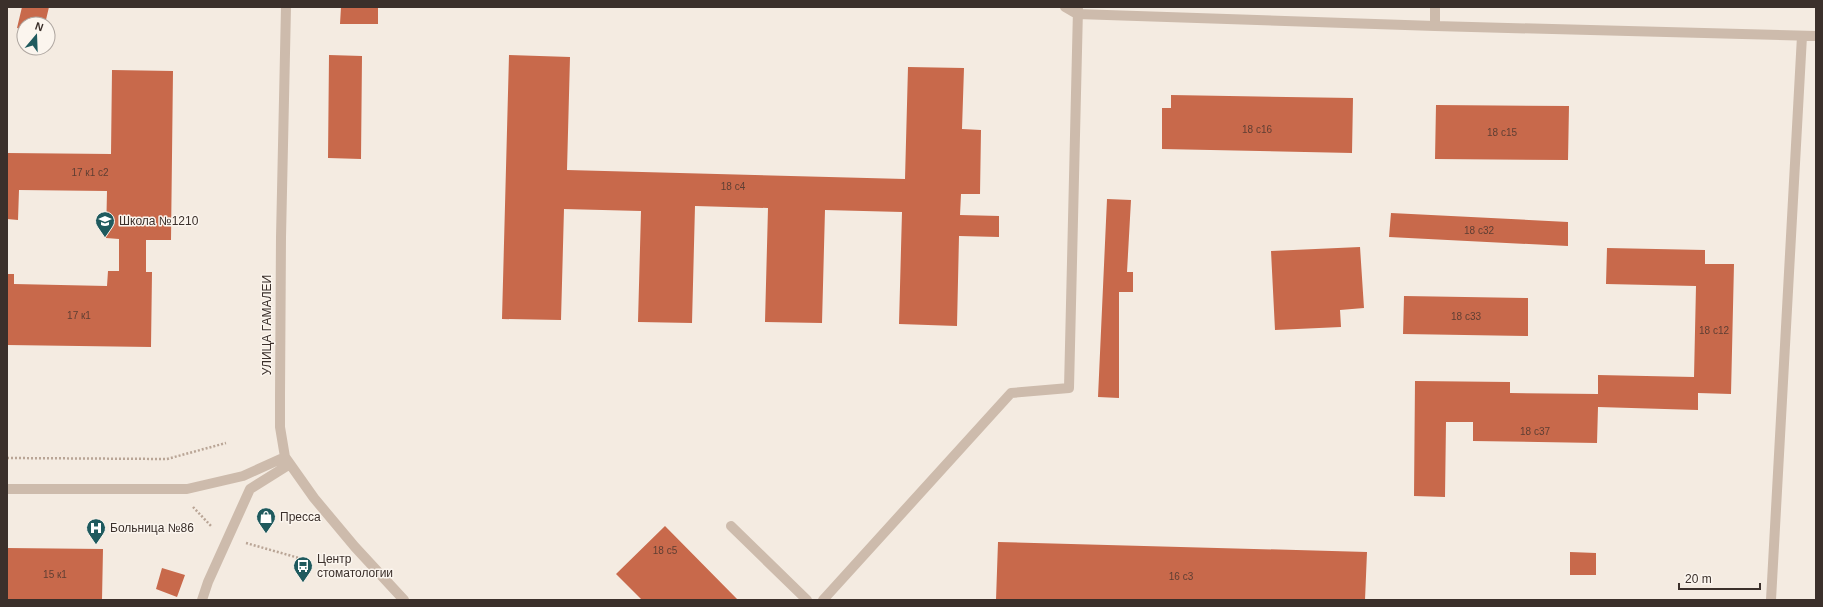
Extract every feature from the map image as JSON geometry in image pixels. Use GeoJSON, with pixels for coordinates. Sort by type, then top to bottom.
{"type":"FeatureCollection","features":[{"type":"Feature","properties":{"kind":"street","name":"УЛИЦА ГАМАЛЕИ"},"geometry":{"type":"LineString","coordinates":[[286,7],[281,237],[280,427],[288,460],[314,498],[401,599]]}},
{"type":"Feature","properties":{"kind":"street"},"geometry":{"type":"LineString","coordinates":[[1065,7],[1078,11],[1435,26],[1816,36]]}},
{"type":"Feature","properties":{"kind":"street"},"geometry":{"type":"LineString","coordinates":[[1435,7],[1435,26]]}},
{"type":"Feature","properties":{"kind":"street"},"geometry":{"type":"LineString","coordinates":[[823,600],[1011,393],[1069,388],[1078,11]]}},
{"type":"Feature","properties":{"kind":"street"},"geometry":{"type":"LineString","coordinates":[[1771,600],[1802,36]]}},
{"type":"Feature","properties":{"kind":"street"},"geometry":{"type":"LineString","coordinates":[[7,489],[187,488],[243,476],[288,460]]}},
{"type":"Feature","properties":{"kind":"street"},"geometry":{"type":"LineString","coordinates":[[202,600],[208,582],[250,489],[288,460]]}},
{"type":"Feature","properties":{"kind":"street"},"geometry":{"type":"LineString","coordinates":[[731,526],[807,600]]}},
{"type":"Feature","properties":{"kind":"path"},"geometry":{"type":"LineString","coordinates":[[7,458],[166,459],[226,443]]}},
{"type":"Feature","properties":{"kind":"building"},"geometry":{"type":"Polygon","coordinates":[[[22,7],[49,7],[47,16],[20,16],[22,7]]]}},
{"type":"Feature","properties":{"kind":"building"},"geometry":{"type":"Polygon","coordinates":[[[341,7],[378,7],[378,24],[340,24],[341,7]]]}},
{"type":"Feature","properties":{"kind":"building"},"geometry":{"type":"Polygon","coordinates":[[[329,55],[362,56],[361,159],[328,158],[329,55]]]}},
{"type":"Feature","properties":{"kind":"building"},"geometry":{"type":"Polygon","coordinates":[[[509,55],[570,57],[567,170],[905,179],[908,67],[964,68],[962,129],[981,130],[980,194],[961,194],[960,215],[999,216],[999,237],[959,236],[957,326],[899,324],[902,212],[825,210],[822,323],[765,322],[768,208],[695,206],[692,323],[638,322],[641,211],[564,209],[561,320],[502,319],[509,55]]]}},
{"type":"Feature","properties":{"kind":"building"},"geometry":{"type":"Polygon","coordinates":[[[112,70],[173,71],[171,240],[146,240],[146,272],[152,272],[151,347],[7,345],[7,274],[14,274],[14,284],[107,286],[108,271],[119,271],[119,239],[106,238],[107,191],[19,190],[18,220],[7,219],[7,153],[111,154],[112,70]]]}},
{"type":"Feature","properties":{"kind":"building"},"geometry":{"type":"Polygon","coordinates":[[[1171,95],[1353,98],[1352,153],[1162,149],[1162,108],[1171,108],[1171,95]]]}},
{"type":"Feature","properties":{"kind":"building"},"geometry":{"type":"Polygon","coordinates":[[[1436,105],[1569,106],[1568,160],[1435,159],[1436,105]]]}},
{"type":"Feature","properties":{"kind":"building"},"geometry":{"type":"Polygon","coordinates":[[[1107,199],[1131,200],[1127,272],[1133,272],[1133,292],[1119,292],[1119,398],[1098,397],[1107,199]]]}},
{"type":"Feature","properties":{"kind":"building"},"geometry":{"type":"Polygon","coordinates":[[[1391,213],[1568,222],[1568,246],[1389,237],[1391,213]]]}},
{"type":"Feature","properties":{"kind":"building"},"geometry":{"type":"Polygon","coordinates":[[[1360,247],[1364,308],[1340,310],[1341,327],[1275,330],[1271,251],[1360,247]]]}},
{"type":"Feature","properties":{"kind":"building"},"geometry":{"type":"Polygon","coordinates":[[[1607,248],[1705,250],[1705,264],[1734,264],[1731,394],[1698,393],[1698,410],[1598,407],[1597,443],[1473,441],[1473,422],[1446,422],[1445,497],[1414,496],[1415,381],[1510,382],[1510,393],[1598,394],[1598,375],[1694,377],[1696,286],[1606,284],[1607,248]]]}},
{"type":"Feature","properties":{"kind":"building"},"geometry":{"type":"Polygon","coordinates":[[[1404,296],[1528,298],[1528,336],[1403,334],[1404,296]]]}},
{"type":"Feature","properties":{"kind":"building"},"geometry":{"type":"Polygon","coordinates":[[[665,526],[738,600],[642,600],[616,574],[665,526]]]}},
{"type":"Feature","properties":{"kind":"building"},"geometry":{"type":"Polygon","coordinates":[[[998,542],[1367,552],[1365,600],[996,600],[998,542]]]}},
{"type":"Feature","properties":{"kind":"building"},"geometry":{"type":"Polygon","coordinates":[[[7,548],[103,549],[102,600],[7,600],[7,548]]]}},
{"type":"Feature","properties":{"kind":"building"},"geometry":{"type":"Polygon","coordinates":[[[1570,552],[1596,553],[1596,575],[1570,575],[1570,552]]]}},
{"type":"Feature","properties":{"kind":"building"},"geometry":{"type":"Polygon","coordinates":[[[162,568],[185,575],[177,597],[156,589],[162,568]]]}},
{"type":"Feature","properties":{"kind":"place","name":"Школа №1210"},"geometry":{"type":"Point","coordinates":[105,238]}},
{"type":"Feature","properties":{"kind":"place","name":"Пресса"},"geometry":{"type":"Point","coordinates":[266,534]}},
{"type":"Feature","properties":{"kind":"place","name":"Больница №86"},"geometry":{"type":"Point","coordinates":[96,545]}},
{"type":"Feature","properties":{"kind":"place","name":"Центр стоматологии"},"geometry":{"type":"Point","coordinates":[303,583]}}]}
